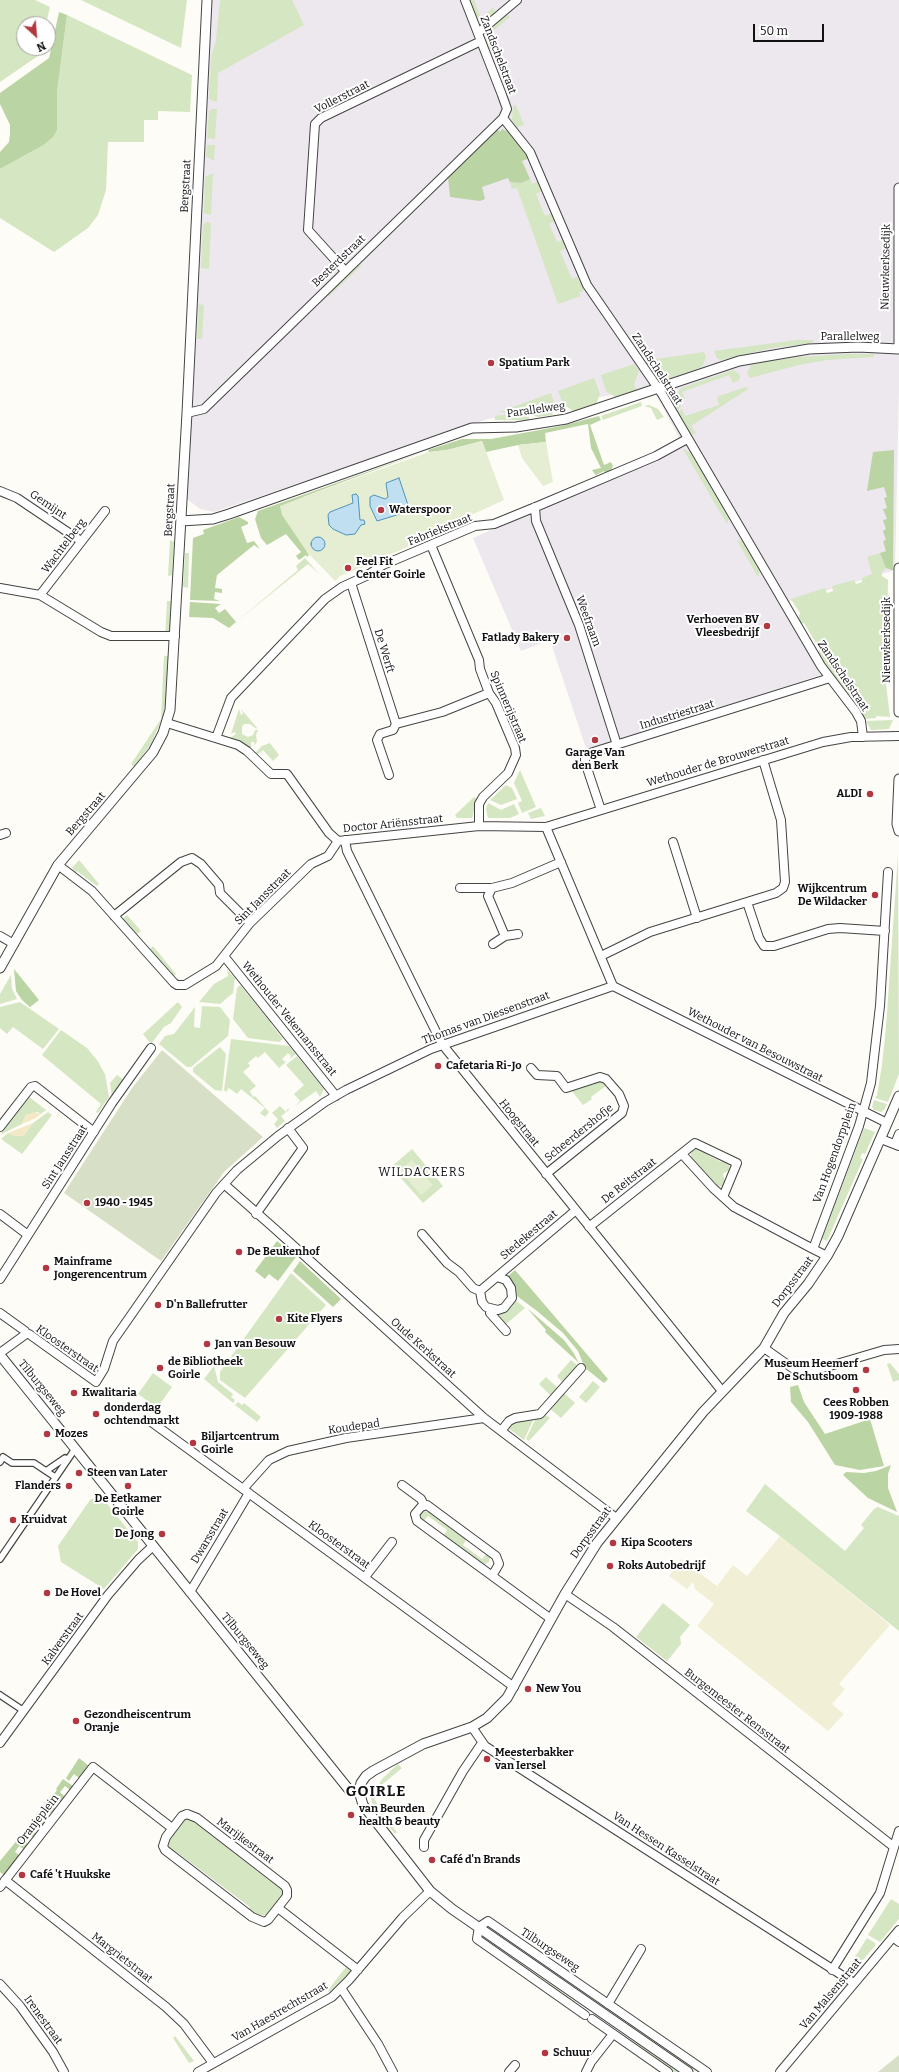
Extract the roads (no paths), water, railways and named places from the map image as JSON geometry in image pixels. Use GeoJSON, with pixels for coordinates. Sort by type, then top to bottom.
{"type":"FeatureCollection","features":[{"type":"Feature","properties":{"kind":"street","name":"Bergstraat"},"geometry":{"type":"LineString","coordinates":[[0,968],[58,865],[146,762],[159,742],[167,723],[171,704],[175,636],[207,0]]}},
{"type":"Feature","properties":{"kind":"street","name":"Zandschelstraat"},"geometry":{"type":"LineString","coordinates":[[465,0],[507,109],[503,118],[530,152],[587,285],[657,389],[662,394],[687,439],[830,678],[856,712],[861,722],[863,737]]}},
{"type":"Feature","properties":{"kind":"street"},"geometry":{"type":"LineString","coordinates":[[480,37],[516,0]]}},
{"type":"Feature","properties":{"kind":"street","name":"Vollerstraat"},"geometry":{"type":"LineString","coordinates":[[344,271],[308,230],[315,124],[321,118],[480,37]]}},
{"type":"Feature","properties":{"kind":"street","name":"Besterdstraat"},"geometry":{"type":"LineString","coordinates":[[187,414],[204,409],[344,271],[503,118]]}},
{"type":"Feature","properties":{"kind":"street","name":"Nieuwkerksedijk"},"geometry":{"type":"LineString","coordinates":[[899,188],[899,348]]}},
{"type":"Feature","properties":{"kind":"street","name":"Parallelweg"},"geometry":{"type":"LineString","coordinates":[[181,521],[213,519],[229,514],[472,428],[516,427],[566,419],[739,361],[784,352],[832,348],[899,348]]}},
{"type":"Feature","properties":{"kind":"street","name":"Fabriekstraat"},"geometry":{"type":"LineString","coordinates":[[216,738],[231,698],[320,603],[342,587],[383,565],[475,526],[494,524],[656,456],[687,439]]}},
{"type":"Feature","properties":{"kind":"street","name":"Gemijnt"},"geometry":{"type":"LineString","coordinates":[[0,491],[17,498],[81,541]]}},
{"type":"Feature","properties":{"kind":"street","name":"Weefraam"},"geometry":{"type":"LineString","coordinates":[[535,507],[536,521],[579,625],[617,745]]}},
{"type":"Feature","properties":{"kind":"street","name":"Wachtelberg"},"geometry":{"type":"LineString","coordinates":[[40,595],[105,511]]}},
{"type":"Feature","properties":{"kind":"street","name":"Spinnerijstraat"},"geometry":{"type":"LineString","coordinates":[[431,545],[480,660],[480,669],[489,693],[496,703],[515,748],[516,756],[508,773],[483,797],[479,804],[479,826]]}},
{"type":"Feature","properties":{"kind":"street","name":"Nieuwkerksedijk"},"geometry":{"type":"LineString","coordinates":[[899,568],[899,712]]}},
{"type":"Feature","properties":{"kind":"street","name":"De Werft"},"geometry":{"type":"LineString","coordinates":[[351,583],[396,724]]}},
{"type":"Feature","properties":{"kind":"street"},"geometry":{"type":"LineString","coordinates":[[0,588],[40,595],[101,632],[111,636],[175,636]]}},
{"type":"Feature","properties":{"kind":"street","name":"Industriestraat"},"geometry":{"type":"LineString","coordinates":[[601,810],[585,758],[590,753],[830,678]]}},
{"type":"Feature","properties":{"kind":"street"},"geometry":{"type":"LineString","coordinates":[[389,775],[377,740],[380,734],[393,730],[396,724],[442,712],[489,693]]}},
{"type":"Feature","properties":{"kind":"street","name":"Doctor Ariënsstraat"},"geometry":{"type":"LineString","coordinates":[[167,723],[216,738],[247,751],[271,774],[274,775],[282,772],[287,774],[333,838],[341,840],[479,826],[546,827]]}},
{"type":"Feature","properties":{"kind":"street","name":"Wethouder de Brouwerstraat"},"geometry":{"type":"LineString","coordinates":[[546,827],[829,741],[863,737],[899,736]]}},
{"type":"Feature","properties":{"kind":"street"},"geometry":{"type":"LineString","coordinates":[[601,956],[650,932],[776,893],[783,888],[785,882],[781,820],[763,760]]}},
{"type":"Feature","properties":{"kind":"street"},"geometry":{"type":"LineString","coordinates":[[899,779],[897,824],[899,831]]}},
{"type":"Feature","properties":{"kind":"street"},"geometry":{"type":"LineString","coordinates":[[546,827],[613,986]]}},
{"type":"Feature","properties":{"kind":"street","name":"Sint Jansstraat"},"geometry":{"type":"LineString","coordinates":[[115,918],[174,982],[178,985],[185,985],[216,966],[250,923],[311,864],[328,856],[341,840]]}},
{"type":"Feature","properties":{"kind":"street","name":"Hoogstraat"},"geometry":{"type":"LineString","coordinates":[[341,840],[442,1044],[722,1391]]}},
{"type":"Feature","properties":{"kind":"street"},"geometry":{"type":"LineString","coordinates":[[673,842],[697,918]]}},
{"type":"Feature","properties":{"kind":"street"},"geometry":{"type":"LineString","coordinates":[[58,865],[92,891],[115,918],[181,862],[192,858],[201,864],[219,885],[220,893],[250,923]]}},
{"type":"Feature","properties":{"kind":"street"},"geometry":{"type":"LineString","coordinates":[[460,888],[492,888],[512,883],[561,862]]}},
{"type":"Feature","properties":{"kind":"street","name":"Van Hogendorpplein"},"geometry":{"type":"LineString","coordinates":[[813,1249],[863,1111],[871,1083],[876,1045],[888,872]]}},
{"type":"Feature","properties":{"kind":"street"},"geometry":{"type":"LineString","coordinates":[[492,888],[488,896],[505,936]]}},
{"type":"Feature","properties":{"kind":"street"},"geometry":{"type":"LineString","coordinates":[[748,902],[759,938],[764,946],[774,946],[828,929],[840,928],[885,931]]}},
{"type":"Feature","properties":{"kind":"street"},"geometry":{"type":"LineString","coordinates":[[493,944],[505,936],[518,934]]}},
{"type":"Feature","properties":{"kind":"street"},"geometry":{"type":"LineString","coordinates":[[0,936],[14,944]]}},
{"type":"Feature","properties":{"kind":"street","name":"Wethouder Vekemansstraat"},"geometry":{"type":"LineString","coordinates":[[224,956],[336,1096]]}},
{"type":"Feature","properties":{"kind":"street","name":"Thomas van Diessenstraat"},"geometry":{"type":"LineString","coordinates":[[96,1382],[104,1369],[113,1341],[216,1193],[258,1152],[288,1128],[336,1096],[442,1044],[613,986]]}},
{"type":"Feature","properties":{"kind":"street","name":"Wethouder van Besouwstraat"},"geometry":{"type":"LineString","coordinates":[[613,986],[887,1123]]}},
{"type":"Feature","properties":{"kind":"street","name":"Sint Jansstraat"},"geometry":{"type":"LineString","coordinates":[[0,1279],[94,1132],[151,1048]]}},
{"type":"Feature","properties":{"kind":"street","name":"Scheerdershofje"},"geometry":{"type":"LineString","coordinates":[[531,1068],[537,1075],[557,1076],[566,1088],[600,1077],[606,1079],[619,1094],[624,1106],[622,1113],[546,1174]]}},
{"type":"Feature","properties":{"kind":"street"},"geometry":{"type":"LineString","coordinates":[[0,1127],[31,1087],[35,1086],[94,1132]]}},
{"type":"Feature","properties":{"kind":"street"},"geometry":{"type":"LineString","coordinates":[[682,1154],[723,1197],[734,1206],[827,1256],[838,1236],[899,1096]]}},
{"type":"Feature","properties":{"kind":"street"},"geometry":{"type":"LineString","coordinates":[[256,1214],[303,1148],[288,1128]]}},
{"type":"Feature","properties":{"kind":"street"},"geometry":{"type":"LineString","coordinates":[[880,1139],[897,1145],[899,1134]]}},
{"type":"Feature","properties":{"kind":"street","name":"De Reitstraat"},"geometry":{"type":"LineString","coordinates":[[589,1227],[696,1143],[737,1163],[723,1197]]}},
{"type":"Feature","properties":{"kind":"street","name":"Oude Kerkstraat"},"geometry":{"type":"LineString","coordinates":[[224,1184],[484,1418],[616,1518]]}},
{"type":"Feature","properties":{"kind":"street","name":"Stedekestraat"},"geometry":{"type":"LineString","coordinates":[[480,1291],[576,1210]]}},
{"type":"Feature","properties":{"kind":"street"},"geometry":{"type":"LineString","coordinates":[[0,1214],[28,1235]]}},
{"type":"Feature","properties":{"kind":"street"},"geometry":{"type":"LineString","coordinates":[[422,1234],[449,1265],[459,1272],[473,1288],[480,1291],[482,1302],[492,1309],[490,1313],[506,1331]]}},
{"type":"Feature","properties":{"kind":"street","name":"Dorpsstraat"},"geometry":{"type":"LineString","coordinates":[[359,1791],[361,1783],[366,1776],[373,1771],[423,1744],[472,1727],[498,1709],[514,1687],[565,1594],[589,1554],[616,1518],[722,1391],[764,1348],[784,1313],[808,1284],[827,1256]]}},
{"type":"Feature","properties":{"kind":"street","name":"Stedekestraat"},"geometry":{"type":"LineString","coordinates":[[492,1309],[504,1308],[512,1298],[509,1284],[498,1277]]}},
{"type":"Feature","properties":{"kind":"street","name":"Kloosterstraat"},"geometry":{"type":"LineString","coordinates":[[0,1313],[25,1331],[26,1334],[29,1334],[96,1382]]}},
{"type":"Feature","properties":{"kind":"street","name":"Kloosterstraat"},"geometry":{"type":"LineString","coordinates":[[0,1354],[26,1334]]}},
{"type":"Feature","properties":{"kind":"street"},"geometry":{"type":"LineString","coordinates":[[764,1348],[798,1372],[806,1373],[884,1350],[899,1349]]}},
{"type":"Feature","properties":{"kind":"street","name":"Tilburgseweg"},"geometry":{"type":"LineString","coordinates":[[0,1354],[350,1791],[359,1791],[362,1805],[430,1891],[584,2001],[688,2072]]}},
{"type":"Feature","properties":{"kind":"street"},"geometry":{"type":"LineString","coordinates":[[501,1431],[509,1421],[515,1418],[540,1414],[581,1368]]}},
{"type":"Feature","properties":{"kind":"street","name":"Koudepad"},"geometry":{"type":"LineString","coordinates":[[246,1491],[269,1460],[288,1451],[346,1438],[484,1418]]}},
{"type":"Feature","properties":{"kind":"street","name":"Kloosterstraat"},"geometry":{"type":"LineString","coordinates":[[150,1421],[514,1687]]}},
{"type":"Feature","properties":{"kind":"street"},"geometry":{"type":"LineString","coordinates":[[0,1559],[75,1449]]}},
{"type":"Feature","properties":{"kind":"street"},"geometry":{"type":"LineString","coordinates":[[1,1458],[12,1463],[34,1464],[55,1477]]}},
{"type":"Feature","properties":{"kind":"street"},"geometry":{"type":"LineString","coordinates":[[46,1471],[65,1458],[67,1460]]}},
{"type":"Feature","properties":{"kind":"street"},"geometry":{"type":"LineString","coordinates":[[402,1485],[421,1499],[424,1506]]}},
{"type":"Feature","properties":{"kind":"street","name":"Dwarsstraat"},"geometry":{"type":"LineString","coordinates":[[190,1592],[246,1491]]}},
{"type":"Feature","properties":{"kind":"street"},"geometry":{"type":"LineString","coordinates":[[492,1576],[499,1564],[496,1556],[427,1505],[415,1514],[416,1521],[551,1619]]}},
{"type":"Feature","properties":{"kind":"street"},"geometry":{"type":"LineString","coordinates":[[365,1578],[392,1542]]}},
{"type":"Feature","properties":{"kind":"street","name":"Kalverstraat"},"geometry":{"type":"LineString","coordinates":[[24,1711],[108,1595],[138,1560],[153,1546]]}},
{"type":"Feature","properties":{"kind":"street","name":"Burgemeester Rensstraat"},"geometry":{"type":"LineString","coordinates":[[565,1594],[613,1627],[894,1847]]}},
{"type":"Feature","properties":{"kind":"street"},"geometry":{"type":"LineString","coordinates":[[0,1694],[24,1711],[0,1743]]}},
{"type":"Feature","properties":{"kind":"street","name":"Van Hessen Kasselstraat"},"geometry":{"type":"LineString","coordinates":[[472,1727],[482,1743],[854,1984]]}},
{"type":"Feature","properties":{"kind":"street"},"geometry":{"type":"LineString","coordinates":[[424,1847],[424,1840],[482,1743]]}},
{"type":"Feature","properties":{"kind":"street","name":"Oranjeplein"},"geometry":{"type":"LineString","coordinates":[[0,1887],[93,1767],[172,1828]]}},
{"type":"Feature","properties":{"kind":"street","name":"Marijkestraat"},"geometry":{"type":"LineString","coordinates":[[187,1814],[197,1818],[285,1886],[288,1890],[287,1896],[268,1920],[264,1922],[252,1917],[165,1850],[163,1846],[164,1841],[172,1828],[182,1816],[187,1814]]}},
{"type":"Feature","properties":{"kind":"street"},"geometry":{"type":"LineString","coordinates":[[832,1970],[880,1893],[899,1831]]}},
{"type":"Feature","properties":{"kind":"street","name":"Margrietstraat"},"geometry":{"type":"LineString","coordinates":[[5,1880],[166,2007],[184,2024],[213,2063]]}},
{"type":"Feature","properties":{"kind":"street","name":"Van Haestrechtstraat"},"geometry":{"type":"LineString","coordinates":[[198,2072],[319,2004],[342,1988],[403,1917],[430,1891]]}},
{"type":"Feature","properties":{"kind":"street"},"geometry":{"type":"LineString","coordinates":[[278,1908],[358,1970]]}},
{"type":"Feature","properties":{"kind":"street","name":"Tilburgseweg"},"geometry":{"type":"LineString","coordinates":[[479,1927],[488,1922],[707,2072]]}},
{"type":"Feature","properties":{"kind":"street"},"geometry":{"type":"LineString","coordinates":[[479,1927],[477,1939],[668,2072]]}},
{"type":"Feature","properties":{"kind":"street","name":"Van Malsenstraat"},"geometry":{"type":"LineString","coordinates":[[780,2072],[854,1984],[896,1940],[899,1930]]}},
{"type":"Feature","properties":{"kind":"street"},"geometry":{"type":"LineString","coordinates":[[608,2004],[641,1949]]}},
{"type":"Feature","properties":{"kind":"street","name":"Irenestraat"},"geometry":{"type":"LineString","coordinates":[[0,1984],[20,2006],[53,2052],[64,2072]]}},
{"type":"Feature","properties":{"kind":"street"},"geometry":{"type":"LineString","coordinates":[[342,1988],[378,2044],[393,2072]]}},
{"type":"Feature","properties":{"kind":"street"},"geometry":{"type":"LineString","coordinates":[[577,2009],[584,2001]]}},
{"type":"Feature","properties":{"kind":"street"},"geometry":{"type":"LineString","coordinates":[[586,2072],[591,2062],[614,2034]]}},
{"type":"Feature","properties":{"kind":"street"},"geometry":{"type":"LineString","coordinates":[[509,2072],[515,2065]]}},
{"type":"Feature","properties":{"kind":"water"},"geometry":{"type":"Polygon","coordinates":[[[399,478],[410,511],[377,521],[370,506],[370,497],[374,495],[385,499],[388,497],[386,483],[399,478]]]}},
{"type":"Feature","properties":{"kind":"water"},"geometry":{"type":"Polygon","coordinates":[[[356,494],[358,496],[360,520],[364,520],[365,524],[361,525],[355,534],[346,535],[333,529],[329,525],[328,515],[330,512],[353,503],[352,495],[356,494]]]}},
{"type":"Feature","properties":{"kind":"water"},"geometry":{"type":"Polygon","coordinates":[[[315,537],[321,537],[325,541],[325,547],[321,551],[315,551],[311,547],[311,541],[315,537]]]}},
{"type":"Feature","properties":{"kind":"place","name":"Spatium Park"},"geometry":{"type":"Point","coordinates":[491,363]}},
{"type":"Feature","properties":{"kind":"place","name":"Waterspoor"},"geometry":{"type":"Point","coordinates":[381,510]}},
{"type":"Feature","properties":{"kind":"place","name":"Feel Fit Center Goirle"},"geometry":{"type":"Point","coordinates":[348,568]}},
{"type":"Feature","properties":{"kind":"place","name":"Verhoeven BV Vleesbedrijf"},"geometry":{"type":"Point","coordinates":[767,626]}},
{"type":"Feature","properties":{"kind":"place","name":"Fatlady Bakery"},"geometry":{"type":"Point","coordinates":[567,638]}},
{"type":"Feature","properties":{"kind":"place","name":"Garage Van den Berk"},"geometry":{"type":"Point","coordinates":[595,740]}},
{"type":"Feature","properties":{"kind":"place","name":"ALDI"},"geometry":{"type":"Point","coordinates":[870,794]}},
{"type":"Feature","properties":{"kind":"place","name":"Wijkcentrum De Wildacker"},"geometry":{"type":"Point","coordinates":[875,895]}},
{"type":"Feature","properties":{"kind":"place","name":"Cafetaria Ri-Jo"},"geometry":{"type":"Point","coordinates":[438,1066]}},
{"type":"Feature","properties":{"kind":"place","name":"1940 - 1945"},"geometry":{"type":"Point","coordinates":[87,1203]}},
{"type":"Feature","properties":{"kind":"place","name":"De Beukenhof"},"geometry":{"type":"Point","coordinates":[239,1252]}},
{"type":"Feature","properties":{"kind":"place","name":"Mainframe Jongerencentrum"},"geometry":{"type":"Point","coordinates":[46,1268]}},
{"type":"Feature","properties":{"kind":"place","name":"D'n Ballefrutter"},"geometry":{"type":"Point","coordinates":[158,1305]}},
{"type":"Feature","properties":{"kind":"place","name":"Kite Flyers"},"geometry":{"type":"Point","coordinates":[279,1319]}},
{"type":"Feature","properties":{"kind":"place","name":"Jan van Besouw"},"geometry":{"type":"Point","coordinates":[207,1344]}},
{"type":"Feature","properties":{"kind":"place","name":"de Bibliotheek Goirle"},"geometry":{"type":"Point","coordinates":[160,1368]}},
{"type":"Feature","properties":{"kind":"place","name":"Museum Heemerf De Schutsboom"},"geometry":{"type":"Point","coordinates":[866,1370]}},
{"type":"Feature","properties":{"kind":"place","name":"Cees Robben 1909-1988"},"geometry":{"type":"Point","coordinates":[856,1390]}},
{"type":"Feature","properties":{"kind":"place","name":"Kwalitaria"},"geometry":{"type":"Point","coordinates":[74,1393]}},
{"type":"Feature","properties":{"kind":"place","name":"donderdag ochtendmarkt"},"geometry":{"type":"Point","coordinates":[96,1414]}},
{"type":"Feature","properties":{"kind":"place","name":"Mozes"},"geometry":{"type":"Point","coordinates":[47,1434]}},
{"type":"Feature","properties":{"kind":"place","name":"Biljartcentrum Goirle"},"geometry":{"type":"Point","coordinates":[193,1443]}},
{"type":"Feature","properties":{"kind":"place","name":"Steen van Later"},"geometry":{"type":"Point","coordinates":[79,1473]}},
{"type":"Feature","properties":{"kind":"place","name":"Flanders"},"geometry":{"type":"Point","coordinates":[69,1486]}},
{"type":"Feature","properties":{"kind":"place","name":"De Eetkamer Goirle"},"geometry":{"type":"Point","coordinates":[128,1486]}},
{"type":"Feature","properties":{"kind":"place","name":"Kruidvat"},"geometry":{"type":"Point","coordinates":[13,1520]}},
{"type":"Feature","properties":{"kind":"place","name":"De Jong"},"geometry":{"type":"Point","coordinates":[162,1534]}},
{"type":"Feature","properties":{"kind":"place","name":"Kipa Scooters"},"geometry":{"type":"Point","coordinates":[613,1543]}},
{"type":"Feature","properties":{"kind":"place","name":"Roks Autobedrijf"},"geometry":{"type":"Point","coordinates":[610,1566]}},
{"type":"Feature","properties":{"kind":"place","name":"De Hovel"},"geometry":{"type":"Point","coordinates":[47,1593]}},
{"type":"Feature","properties":{"kind":"place","name":"New You"},"geometry":{"type":"Point","coordinates":[528,1689]}},
{"type":"Feature","properties":{"kind":"place","name":"Gezondheiscentrum Oranje"},"geometry":{"type":"Point","coordinates":[76,1721]}},
{"type":"Feature","properties":{"kind":"place","name":"Meesterbakker van Iersel"},"geometry":{"type":"Point","coordinates":[487,1759]}},
{"type":"Feature","properties":{"kind":"place","name":"van Beurden health & beauty"},"geometry":{"type":"Point","coordinates":[351,1815]}},
{"type":"Feature","properties":{"kind":"place","name":"Café d'n Brands"},"geometry":{"type":"Point","coordinates":[432,1860]}},
{"type":"Feature","properties":{"kind":"place","name":"Café 't Huukske"},"geometry":{"type":"Point","coordinates":[22,1875]}},
{"type":"Feature","properties":{"kind":"place","name":"Schuur"},"geometry":{"type":"Point","coordinates":[545,2053]}},
{"type":"Feature","properties":{"kind":"district","name":"WILDACKERS"},"geometry":{"type":"Point","coordinates":[422,1173]}},
{"type":"Feature","properties":{"kind":"district","name":"GOIRLE"},"geometry":{"type":"Point","coordinates":[376,1792]}}]}
